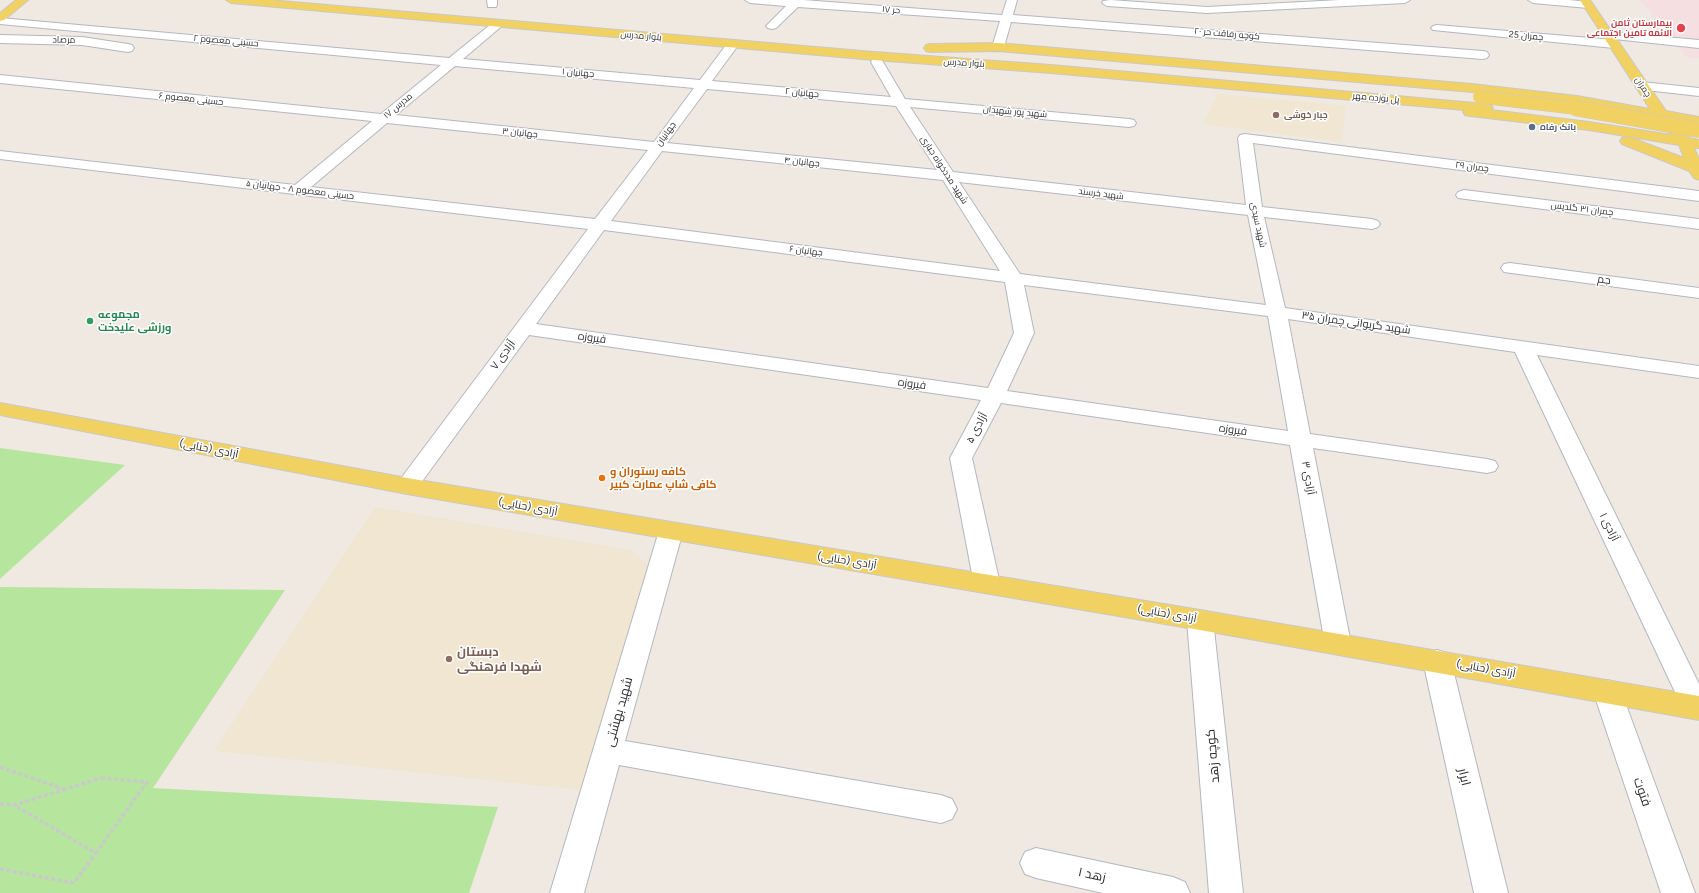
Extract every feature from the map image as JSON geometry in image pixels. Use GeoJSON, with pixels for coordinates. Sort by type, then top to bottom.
{"type":"FeatureCollection","features":[{"type":"Feature","properties":{"kind":"main road"},"geometry":{"type":"LineString","coordinates":[[0,20],[23,0]]}},
{"type":"Feature","properties":{"kind":"main road","name":"بلوار مدرس"},"geometry":{"type":"LineString","coordinates":[[231,0],[953,63],[1053,65]]}},
{"type":"Feature","properties":{"kind":"main road","name":"بلوار مدرس"},"geometry":{"type":"LineString","coordinates":[[352,0],[907,48],[1053,65]]}},
{"type":"Feature","properties":{"kind":"main road","name":"چمران"},"geometry":{"type":"LineString","coordinates":[[1586,2],[1643,88]]}},
{"type":"Feature","properties":{"kind":"main road"},"geometry":{"type":"LineString","coordinates":[[907,48],[998,48],[1255,68],[1666,106],[1699,114]]}},
{"type":"Feature","properties":{"kind":"main road"},"geometry":{"type":"LineString","coordinates":[[953,63],[1049,75],[1552,121],[1694,142]]}},
{"type":"Feature","properties":{"kind":"main road","name":"پل نوزده مهر"},"geometry":{"type":"LineString","coordinates":[[1053,65],[1479,97],[1569,107],[1634,117],[1699,130]]}},
{"type":"Feature","properties":{"kind":"main road","name":"پل نوزده مهر"},"geometry":{"type":"LineString","coordinates":[[1053,65],[1543,114],[1636,128],[1694,142]]}},
{"type":"Feature","properties":{"kind":"main road"},"geometry":{"type":"LineString","coordinates":[[1643,88],[1666,106],[1699,121]]}},
{"type":"Feature","properties":{"kind":"main road"},"geometry":{"type":"LineString","coordinates":[[1536,94],[1558,101],[1569,110],[1569,114],[1564,118],[1552,121]]}},
{"type":"Feature","properties":{"kind":"main road"},"geometry":{"type":"LineString","coordinates":[[1589,126],[1697,171],[1694,142],[1666,106]]}},
{"type":"Feature","properties":{"kind":"main road","name":"آزادی (حنایی)"},"geometry":{"type":"LineString","coordinates":[[0,409],[407,486],[1200,620],[1698,707]]}},
{"type":"Feature","properties":{"kind":"street","name":"حر ۱۷"},"geometry":{"type":"LineString","coordinates":[[750,0],[878,5],[1008,19]]}},
{"type":"Feature","properties":{"kind":"street"},"geometry":{"type":"LineString","coordinates":[[998,48],[1008,19],[1012,0]]}},
{"type":"Feature","properties":{"kind":"street"},"geometry":{"type":"LineString","coordinates":[[1107,3],[1209,17],[1405,0]]}},
{"type":"Feature","properties":{"kind":"street"},"geometry":{"type":"LineString","coordinates":[[1533,0],[1586,2]]}},
{"type":"Feature","properties":{"kind":"street"},"geometry":{"type":"LineString","coordinates":[[772,26],[797,2]]}},
{"type":"Feature","properties":{"kind":"street","name":"کوچه رفاقت حر ۲۰"},"geometry":{"type":"LineString","coordinates":[[1008,19],[1209,17],[1447,52],[1483,55]]}},
{"type":"Feature","properties":{"kind":"street","name":"حسینی معصوم ۲"},"geometry":{"type":"LineString","coordinates":[[0,20],[452,62]]}},
{"type":"Feature","properties":{"kind":"street","name":"مدرس ۱۷"},"geometry":{"type":"LineString","coordinates":[[298,190],[499,23]]}},
{"type":"Feature","properties":{"kind":"street","name":"چمران 25"},"geometry":{"type":"LineString","coordinates":[[1437,28],[1611,40],[1699,44]]}},
{"type":"Feature","properties":{"kind":"street","name":"مرصاد"},"geometry":{"type":"LineString","coordinates":[[0,39],[82,41],[128,48]]}},
{"type":"Feature","properties":{"kind":"street","name":"جهانیان"},"geometry":{"type":"LineString","coordinates":[[600,224],[733,44]]}},
{"type":"Feature","properties":{"kind":"street","name":"جهانیان ۱"},"geometry":{"type":"LineString","coordinates":[[452,62],[703,84]]}},
{"type":"Feature","properties":{"kind":"street","name":"شهید مددخواه جباری"},"geometry":{"type":"LineString","coordinates":[[877,62],[900,102],[1013,278]]}},
{"type":"Feature","properties":{"kind":"street","name":"حسینی معصوم ۶"},"geometry":{"type":"LineString","coordinates":[[0,79],[383,119]]}},
{"type":"Feature","properties":{"kind":"street","name":"جهانیان ۲"},"geometry":{"type":"LineString","coordinates":[[703,84],[900,102]]}},
{"type":"Feature","properties":{"kind":"street"},"geometry":{"type":"LineString","coordinates":[[1643,88],[1699,92]]}},
{"type":"Feature","properties":{"kind":"street","name":"شهید پور شهیدان"},"geometry":{"type":"LineString","coordinates":[[900,102],[1129,123]]}},
{"type":"Feature","properties":{"kind":"street","name":"جهانیان ۳"},"geometry":{"type":"LineString","coordinates":[[383,119],[657,147]]}},
{"type":"Feature","properties":{"kind":"street","name":"چمران ۲۹"},"geometry":{"type":"LineString","coordinates":[[1245,138],[1699,196]]}},
{"type":"Feature","properties":{"kind":"street","name":"شهید سیدی"},"geometry":{"type":"LineString","coordinates":[[1245,138],[1255,212],[1277,312]]}},
{"type":"Feature","properties":{"kind":"street","name":"جهانیان ۴"},"geometry":{"type":"LineString","coordinates":[[657,147],[948,176]]}},
{"type":"Feature","properties":{"kind":"street","name":"حسینی معصوم ۸ - جهانیان ۵"},"geometry":{"type":"LineString","coordinates":[[0,155],[600,224]]}},
{"type":"Feature","properties":{"kind":"street","name":"شهید خرسند"},"geometry":{"type":"LineString","coordinates":[[948,176],[1255,212],[1372,224]]}},
{"type":"Feature","properties":{"kind":"street","name":"چمران ۳۱ گلدیس"},"geometry":{"type":"LineString","coordinates":[[1464,195],[1699,224]]}},
{"type":"Feature","properties":{"kind":"street","name":"جهانیان ۶"},"geometry":{"type":"LineString","coordinates":[[600,224],[1013,278]]}},
{"type":"Feature","properties":{"kind":"street","name":"آزادی ۷"},"geometry":{"type":"LineString","coordinates":[[407,486],[600,224]]}},
{"type":"Feature","properties":{"kind":"street","name":"جم"},"geometry":{"type":"LineString","coordinates":[[1510,268],[1699,293]]}},
{"type":"Feature","properties":{"kind":"street","name":"شهید گریوانی چمران ۳۵"},"geometry":{"type":"LineString","coordinates":[[1013,278],[1277,312],[1699,372]]}},
{"type":"Feature","properties":{"kind":"street","name":"آزادی ۵"},"geometry":{"type":"LineString","coordinates":[[987,584],[961,458],[994,396],[1024,333],[1013,278]]}},
{"type":"Feature","properties":{"kind":"street","name":"آزادی ۳"},"geometry":{"type":"LineString","coordinates":[[1277,312],[1338,644]]}},
{"type":"Feature","properties":{"kind":"street","name":"فیروزه"},"geometry":{"type":"LineString","coordinates":[[523,328],[1487,466]]}},
{"type":"Feature","properties":{"kind":"street","name":"آزادی ۱"},"geometry":{"type":"LineString","coordinates":[[1523,347],[1698,707]]}},
{"type":"Feature","properties":{"kind":"street","name":"شهید بهشتی"},"geometry":{"type":"LineString","coordinates":[[567,893],[671,531]]}},
{"type":"Feature","properties":{"kind":"street","name":"کوچه زهد"},"geometry":{"type":"LineString","coordinates":[[1200,620],[1226,893]]}},
{"type":"Feature","properties":{"kind":"street","name":"ابرار"},"geometry":{"type":"LineString","coordinates":[[1437,661],[1491,893]]}},
{"type":"Feature","properties":{"kind":"street","name":"فتوت"},"geometry":{"type":"LineString","coordinates":[[1607,691],[1678,893]]}},
{"type":"Feature","properties":{"kind":"street"},"geometry":{"type":"LineString","coordinates":[[608,750],[941,809]]}},
{"type":"Feature","properties":{"kind":"street","name":"زهد ۱"},"geometry":{"type":"LineString","coordinates":[[1036,863],[1173,893]]}},
{"type":"Feature","properties":{"kind":"path"},"geometry":{"type":"LineString","coordinates":[[0,767],[64,790]]}},
{"type":"Feature","properties":{"kind":"path"},"geometry":{"type":"LineString","coordinates":[[0,804],[14,805],[101,778],[147,782],[74,883],[0,869]]}},
{"type":"Feature","properties":{"kind":"path"},"geometry":{"type":"LineString","coordinates":[[14,805],[96,853]]}},
{"type":"Feature","properties":{"kind":"shaded area","name":"بیمارستان ثامن الائمه تامین اجتماعی"},"geometry":{"type":"Polygon","coordinates":[[[1640,0],[1699,0],[1699,58],[1686,57],[1640,0]]]}},
{"type":"Feature","properties":{"kind":"shaded area","name":"جبار خوشی"},"geometry":{"type":"Polygon","coordinates":[[[1218,94],[1346,106],[1341,142],[1203,124],[1218,94]]]}},
{"type":"Feature","properties":{"kind":"shaded area","name":"دبستان شهدا فرهنگی"},"geometry":{"type":"Polygon","coordinates":[[[375,507],[630,550],[651,567],[582,790],[214,751],[375,507]]]}},
{"type":"Feature","properties":{"kind":"green space"},"geometry":{"type":"Polygon","coordinates":[[[0,448],[125,465],[0,579],[0,448]]]}},
{"type":"Feature","properties":{"kind":"green space"},"geometry":{"type":"Polygon","coordinates":[[[0,587],[285,590],[153,788],[498,807],[469,893],[0,893],[0,587]]]}},
{"type":"Feature","properties":{"kind":"place","name":"بیمارستان ثامن الائمه تامین اجتماعی"},"geometry":{"type":"Point","coordinates":[1681,28]}},
{"type":"Feature","properties":{"kind":"place","name":"جبار خوشی"},"geometry":{"type":"Point","coordinates":[1276,115]}},
{"type":"Feature","properties":{"kind":"place","name":"بانک رفاه"},"geometry":{"type":"Point","coordinates":[1532,127]}},
{"type":"Feature","properties":{"kind":"place","name":"مجموعه ورزشی علیدخت"},"geometry":{"type":"Point","coordinates":[90,321]}},
{"type":"Feature","properties":{"kind":"place","name":"کافه رستوران و کافی شاپ عمارت کبیر"},"geometry":{"type":"Point","coordinates":[602,478]}},
{"type":"Feature","properties":{"kind":"place","name":"دبستان شهدا فرهنگی"},"geometry":{"type":"Point","coordinates":[449,659]}}]}
